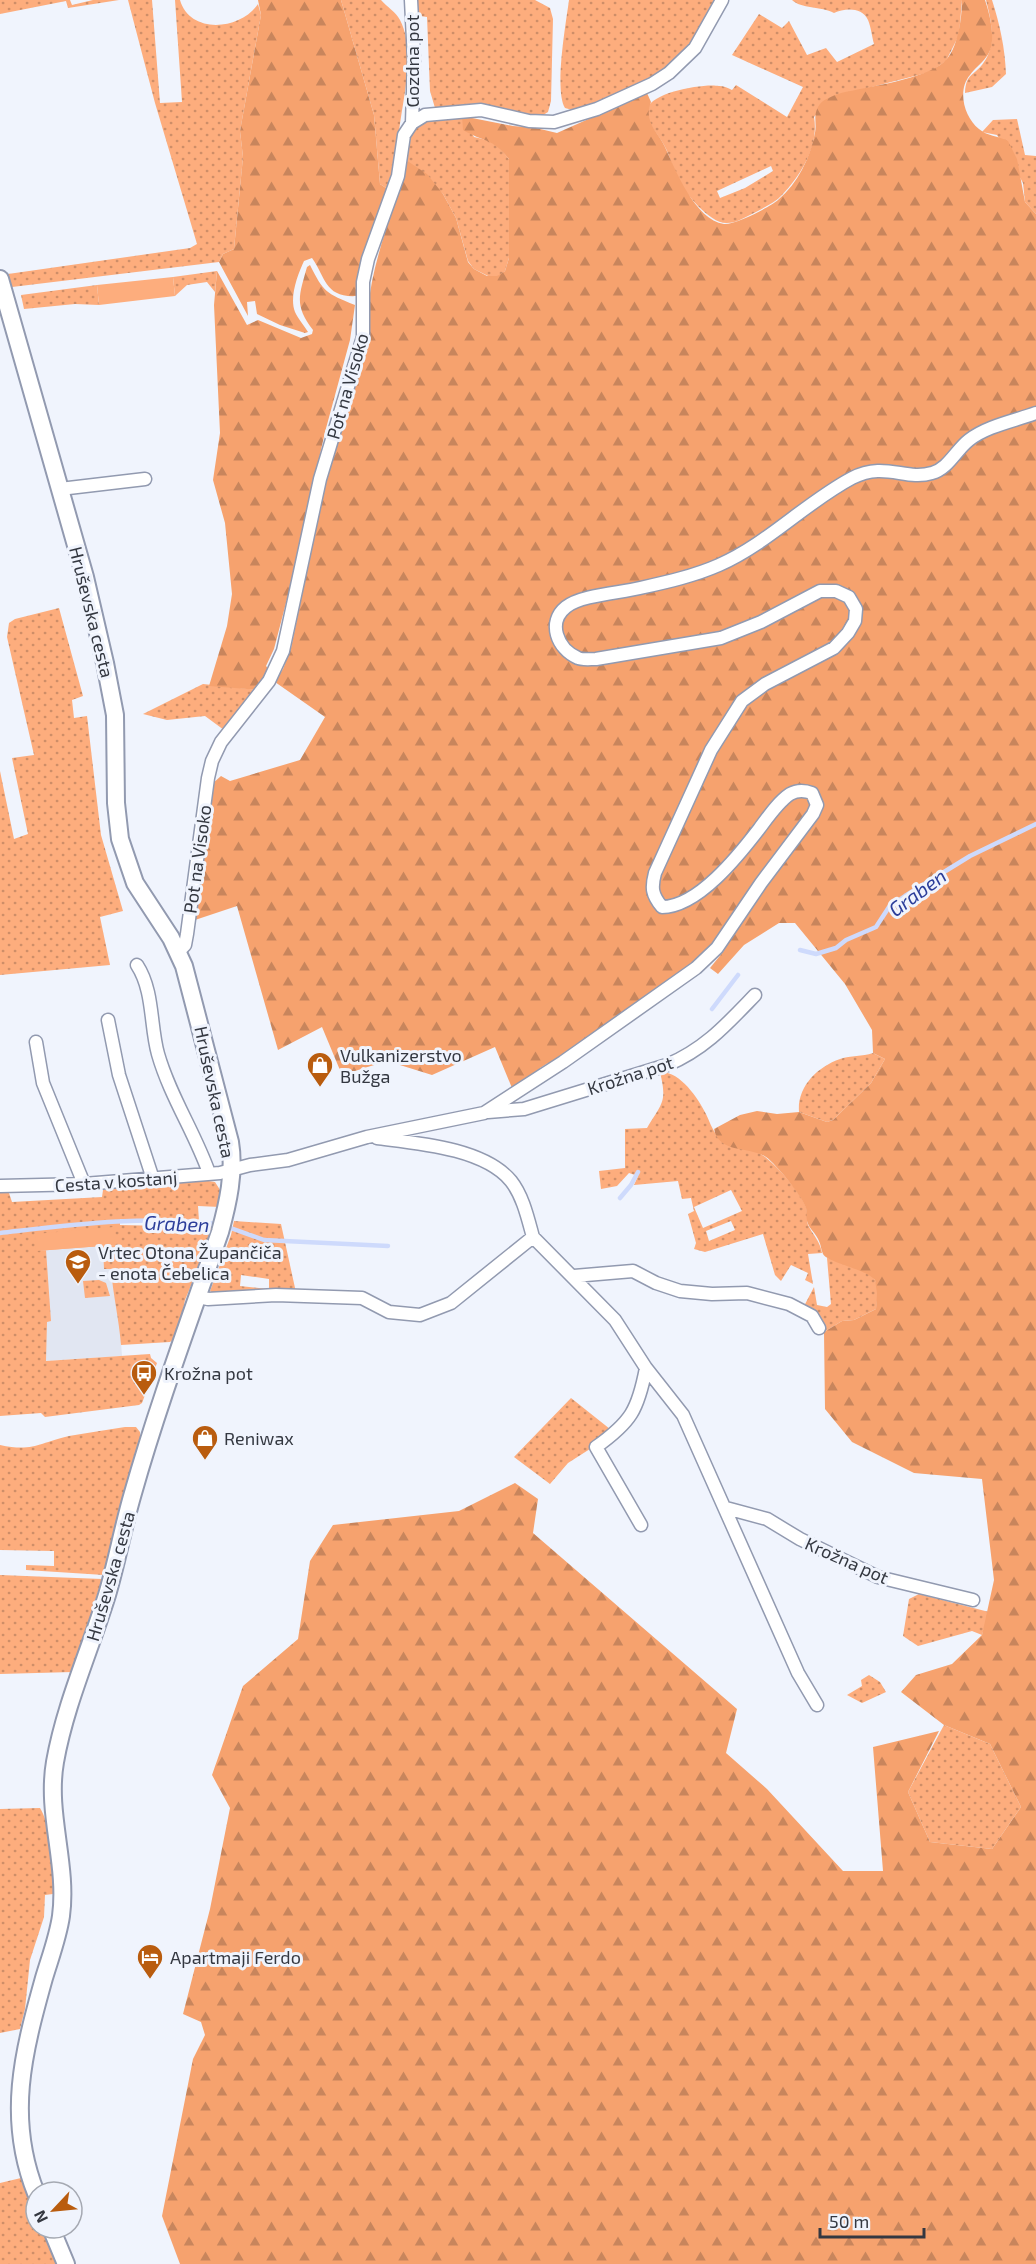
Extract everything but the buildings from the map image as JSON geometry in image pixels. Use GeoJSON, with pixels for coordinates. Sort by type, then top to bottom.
{"type":"FeatureCollection","features":[{"type":"Feature","properties":{"kind":"street","name":"Gozdna pot"},"geometry":{"type":"LineString","coordinates":[[411,0],[414,60],[412,123]]}},
{"type":"Feature","properties":{"kind":"street"},"geometry":{"type":"LineString","coordinates":[[412,123],[425,115],[481,110],[529,121],[554,122],[597,110],[652,84],[669,73],[695,48],[722,0]]}},
{"type":"Feature","properties":{"kind":"street","name":"Pot na Visoko"},"geometry":{"type":"LineString","coordinates":[[178,952],[185,945],[187,934],[212,761],[221,742],[270,681],[283,651],[320,479],[363,337],[363,282],[368,259],[398,176],[404,135],[412,123]]}},
{"type":"Feature","properties":{"kind":"street","name":"Hruševska cesta"},"geometry":{"type":"LineString","coordinates":[[0,279],[60,489],[97,627],[113,699],[117,748],[116,810],[121,845],[135,883],[178,952],[189,981],[230,1142],[232,1170],[222,1226],[141,1468],[112,1576],[62,1733],[56,1761],[52,1804],[62,1869],[61,1916],[29,2030],[23,2057],[19,2099],[23,2151],[32,2180]]}},
{"type":"Feature","properties":{"kind":"street","name":"Krožna pot"},"geometry":{"type":"LineString","coordinates":[[484,1113],[563,1062],[696,968],[717,948],[761,883],[813,814],[817,805],[812,793],[806,790],[791,794],[776,808],[738,857],[697,894],[683,903],[662,907],[655,899],[651,888],[655,873],[711,750],[742,701],[765,684],[834,648],[848,633],[855,621],[856,609],[849,597],[836,591],[820,591],[761,622],[721,638],[596,659],[578,658],[566,649],[556,636],[557,615],[567,606],[583,599],[652,585],[719,565],[742,554],[853,477],[874,470],[932,474],[946,466],[955,452],[969,440],[1036,413]]}},
{"type":"Feature","properties":{"kind":"street"},"geometry":{"type":"LineString","coordinates":[[60,489],[145,479]]}},
{"type":"Feature","properties":{"kind":"street"},"geometry":{"type":"LineString","coordinates":[[137,965],[146,980],[158,1054],[209,1173]]}},
{"type":"Feature","properties":{"kind":"street","name":"Krožna pot"},"geometry":{"type":"LineString","coordinates":[[232,1170],[288,1160],[367,1137],[484,1113],[524,1108],[667,1065],[689,1056],[717,1033],[755,995]]}},
{"type":"Feature","properties":{"kind":"street"},"geometry":{"type":"LineString","coordinates":[[108,1020],[119,1075],[153,1179]]}},
{"type":"Feature","properties":{"kind":"street"},"geometry":{"type":"LineString","coordinates":[[36,1042],[44,1083],[84,1184]]}},
{"type":"Feature","properties":{"kind":"street","name":"Krožna pot"},"geometry":{"type":"LineString","coordinates":[[367,1137],[444,1147],[491,1164],[511,1181],[527,1212],[533,1237]]}},
{"type":"Feature","properties":{"kind":"street","name":"Cesta v kostanj"},"geometry":{"type":"LineString","coordinates":[[0,1186],[84,1184],[220,1173],[232,1170]]}},
{"type":"Feature","properties":{"kind":"street"},"geometry":{"type":"LineString","coordinates":[[198,1297],[208,1299],[276,1295],[362,1298],[389,1312],[420,1315],[451,1303],[533,1237],[615,1320],[646,1368],[683,1415],[798,1673],[817,1705]]}},
{"type":"Feature","properties":{"kind":"street"},"geometry":{"type":"LineString","coordinates":[[574,1276],[633,1271],[656,1283],[680,1291],[712,1294],[747,1293],[789,1304],[812,1316],[819,1328]]}},
{"type":"Feature","properties":{"kind":"street"},"geometry":{"type":"LineString","coordinates":[[641,1525],[596,1447],[620,1430],[634,1411],[641,1393],[646,1368]]}},
{"type":"Feature","properties":{"kind":"street","name":"Krožna pot"},"geometry":{"type":"LineString","coordinates":[[726,1508],[766,1519],[878,1577],[973,1600]]}},
{"type":"Feature","properties":{"kind":"street"},"geometry":{"type":"LineString","coordinates":[[56,2240],[66,2264]]}},
{"type":"Feature","properties":{"kind":"shaded area"},"geometry":{"type":"Polygon","coordinates":[[[0,0],[70,0],[72,5],[93,0],[119,0],[68,8],[66,1],[0,14],[0,0]]]}},
{"type":"Feature","properties":{"kind":"shaded area"},"geometry":{"type":"Polygon","coordinates":[[[128,0],[152,0],[160,103],[182,102],[175,0],[180,0],[194,19],[205,24],[216,25],[240,19],[258,4],[261,15],[240,131],[243,157],[234,249],[223,254],[219,262],[12,287],[8,274],[190,248],[197,244],[155,103],[128,0]]]}},
{"type":"Feature","properties":{"kind":"shaded area"},"geometry":{"type":"Polygon","coordinates":[[[341,0],[381,0],[398,17],[405,32],[407,75],[389,190],[380,184],[374,115],[341,0]]]}},
{"type":"Feature","properties":{"kind":"shaded area"},"geometry":{"type":"Polygon","coordinates":[[[413,0],[535,0],[550,8],[553,19],[551,101],[548,112],[540,117],[435,108],[430,91],[427,17],[413,15],[413,0]]]}},
{"type":"Feature","properties":{"kind":"shaded area"},"geometry":{"type":"Polygon","coordinates":[[[569,0],[715,0],[698,38],[675,63],[643,83],[576,111],[565,108],[561,87],[562,56],[569,0]]]}},
{"type":"Feature","properties":{"kind":"shaded area"},"geometry":{"type":"Polygon","coordinates":[[[792,0],[962,0],[959,35],[946,61],[930,72],[829,98],[814,117],[814,138],[807,158],[783,194],[769,205],[740,220],[720,222],[699,207],[681,185],[666,149],[650,123],[648,108],[659,97],[691,87],[712,85],[732,90],[736,85],[787,117],[803,87],[732,55],[759,14],[782,28],[789,21],[807,55],[826,48],[837,62],[874,44],[868,20],[862,13],[843,10],[834,13],[792,0]],[[771,166],[717,191],[720,198],[745,188],[773,171],[771,166]]]}},
{"type":"Feature","properties":{"kind":"shaded area"},"geometry":{"type":"Polygon","coordinates":[[[986,0],[992,0],[997,18],[1006,74],[992,87],[965,93],[967,81],[984,62],[992,40],[986,0]]]}},
{"type":"Feature","properties":{"kind":"shaded area"},"geometry":{"type":"Polygon","coordinates":[[[462,116],[474,137],[494,144],[509,159],[509,258],[505,271],[497,277],[488,276],[474,269],[468,261],[456,218],[443,194],[406,160],[415,127],[427,120],[462,116]]]}},
{"type":"Feature","properties":{"kind":"shaded area"},"geometry":{"type":"Polygon","coordinates":[[[1017,119],[1025,155],[1036,156],[1036,214],[1025,202],[1023,183],[997,135],[982,132],[993,120],[1017,119]]]}},
{"type":"Feature","properties":{"kind":"shaded area"},"geometry":{"type":"Polygon","coordinates":[[[217,271],[215,292],[207,282],[187,285],[175,296],[173,277],[217,271]]]}},
{"type":"Feature","properties":{"kind":"shaded area"},"geometry":{"type":"Polygon","coordinates":[[[173,277],[175,296],[99,305],[97,285],[173,277]]]}},
{"type":"Feature","properties":{"kind":"shaded area"},"geometry":{"type":"Polygon","coordinates":[[[97,285],[99,305],[75,304],[24,309],[21,295],[97,285]]]}},
{"type":"Feature","properties":{"kind":"shaded area"},"geometry":{"type":"Polygon","coordinates":[[[59,608],[83,696],[72,700],[74,718],[87,716],[101,835],[123,911],[100,917],[110,965],[0,975],[0,771],[14,839],[28,834],[12,758],[34,755],[7,637],[9,623],[15,619],[59,608]]]}},
{"type":"Feature","properties":{"kind":"shaded area"},"geometry":{"type":"Polygon","coordinates":[[[203,684],[258,690],[224,730],[205,716],[167,720],[143,714],[203,684]]]}},
{"type":"Feature","properties":{"kind":"shaded area"},"geometry":{"type":"Polygon","coordinates":[[[873,1053],[885,1059],[871,1083],[833,1120],[827,1122],[799,1112],[801,1094],[816,1073],[840,1059],[873,1053]]]}},
{"type":"Feature","properties":{"kind":"shaded area"},"geometry":{"type":"Polygon","coordinates":[[[660,1072],[674,1076],[688,1087],[706,1114],[713,1130],[725,1143],[760,1153],[783,1174],[803,1200],[808,1225],[822,1253],[808,1254],[813,1284],[805,1280],[808,1273],[791,1265],[781,1281],[775,1275],[763,1234],[705,1252],[694,1249],[696,1243],[688,1214],[694,1211],[691,1198],[682,1199],[678,1181],[634,1185],[638,1176],[629,1173],[617,1186],[601,1189],[599,1171],[625,1168],[625,1129],[647,1128],[657,1112],[663,1096],[660,1072]],[[731,1190],[694,1207],[703,1228],[742,1211],[731,1190]],[[731,1221],[706,1231],[709,1241],[735,1230],[731,1221]]]}},
{"type":"Feature","properties":{"kind":"shaded area"},"geometry":{"type":"Polygon","coordinates":[[[202,1180],[215,1182],[222,1193],[220,1207],[198,1206],[199,1221],[120,1219],[120,1225],[212,1227],[213,1232],[185,1300],[178,1336],[170,1342],[121,1345],[111,1269],[104,1269],[103,1246],[115,1245],[46,1250],[51,1321],[47,1322],[46,1361],[150,1354],[157,1363],[142,1403],[139,1405],[45,1417],[41,1413],[0,1416],[0,1192],[9,1193],[12,1202],[102,1197],[103,1190],[202,1180]]]}},
{"type":"Feature","properties":{"kind":"shaded area"},"geometry":{"type":"Polygon","coordinates":[[[234,1221],[281,1224],[297,1297],[216,1295],[210,1291],[234,1221]],[[241,1275],[240,1286],[269,1289],[269,1279],[241,1275]]]}},
{"type":"Feature","properties":{"kind":"shaded area","name":"Vrtec Otona Župančiča - enota Čebelica"},"geometry":{"type":"Polygon","coordinates":[[[113,1227],[122,1356],[44,1361],[35,1234],[113,1227]]]}},
{"type":"Feature","properties":{"kind":"shaded area"},"geometry":{"type":"Polygon","coordinates":[[[113,1227],[115,1245],[36,1251],[35,1234],[113,1227]]]}},
{"type":"Feature","properties":{"kind":"shaded area"},"geometry":{"type":"Polygon","coordinates":[[[827,1258],[867,1273],[875,1280],[877,1295],[876,1309],[854,1320],[842,1321],[824,1332],[823,1328],[802,1310],[814,1287],[817,1305],[827,1307],[831,1304],[827,1258]]]}},
{"type":"Feature","properties":{"kind":"shaded area"},"geometry":{"type":"Polygon","coordinates":[[[99,1280],[106,1283],[110,1296],[85,1298],[83,1281],[99,1280]]]}},
{"type":"Feature","properties":{"kind":"shaded area"},"geometry":{"type":"Polygon","coordinates":[[[571,1398],[615,1433],[568,1463],[550,1484],[514,1457],[571,1398]]]}},
{"type":"Feature","properties":{"kind":"shaded area"},"geometry":{"type":"Polygon","coordinates":[[[136,1427],[140,1432],[140,1442],[129,1475],[104,1575],[26,1570],[26,1565],[54,1566],[54,1551],[0,1550],[0,1445],[20,1448],[36,1446],[69,1436],[136,1427]]]}},
{"type":"Feature","properties":{"kind":"shaded area"},"geometry":{"type":"Polygon","coordinates":[[[0,1575],[102,1579],[73,1672],[0,1674],[0,1575]]]}},
{"type":"Feature","properties":{"kind":"shaded area"},"geometry":{"type":"Polygon","coordinates":[[[919,1594],[989,1612],[982,1635],[972,1631],[918,1646],[903,1636],[909,1599],[919,1594]]]}},
{"type":"Feature","properties":{"kind":"shaded area"},"geometry":{"type":"Polygon","coordinates":[[[869,1675],[880,1682],[886,1692],[862,1703],[847,1695],[862,1686],[861,1680],[869,1675]]]}},
{"type":"Feature","properties":{"kind":"shaded area"},"geometry":{"type":"Polygon","coordinates":[[[944,1725],[990,1744],[1021,1807],[992,1849],[930,1842],[908,1792],[944,1725]]]}},
{"type":"Feature","properties":{"kind":"shaded area"},"geometry":{"type":"Polygon","coordinates":[[[40,1808],[50,1837],[53,1894],[45,1895],[44,1917],[30,1960],[25,2009],[20,2029],[0,2033],[0,1809],[40,1808]]]}},
{"type":"Feature","properties":{"kind":"shaded area"},"geometry":{"type":"Polygon","coordinates":[[[21,2178],[24,2185],[24,2240],[47,2240],[56,2264],[0,2264],[0,2183],[21,2178]]]}},
{"type":"Feature","properties":{"kind":"green space"},"geometry":{"type":"Polygon","coordinates":[[[258,0],[341,0],[374,115],[380,184],[389,190],[362,258],[357,296],[338,294],[328,285],[312,258],[304,261],[297,279],[293,306],[308,332],[305,333],[257,314],[255,301],[247,302],[248,316],[219,262],[223,254],[234,249],[243,157],[240,131],[261,15],[258,0]]]}},
{"type":"Feature","properties":{"kind":"green space"},"geometry":{"type":"Polygon","coordinates":[[[962,0],[985,0],[992,36],[987,56],[966,81],[963,96],[966,111],[969,118],[982,131],[1008,141],[1017,159],[1025,202],[1036,214],[1036,2264],[180,2264],[162,2216],[193,2059],[205,2035],[201,2022],[183,2014],[210,1909],[230,1808],[212,1775],[243,1686],[298,1639],[310,1561],[333,1525],[459,1511],[515,1483],[538,1499],[533,1533],[737,1709],[726,1753],[767,1789],[843,1871],[883,1871],[873,1747],[939,1731],[908,1792],[930,1842],[992,1849],[1021,1807],[990,1744],[944,1725],[901,1692],[916,1675],[952,1664],[982,1635],[994,1580],[982,1479],[914,1473],[852,1442],[825,1409],[824,1332],[842,1321],[854,1320],[876,1309],[875,1280],[863,1272],[826,1257],[818,1238],[808,1224],[804,1203],[782,1173],[766,1157],[728,1146],[717,1137],[714,1129],[740,1115],[757,1111],[777,1114],[799,1112],[827,1122],[833,1120],[871,1083],[885,1059],[873,1053],[872,1030],[845,984],[795,923],[779,923],[744,945],[718,974],[710,968],[723,952],[749,907],[707,956],[555,1063],[548,1063],[540,1068],[539,1074],[512,1088],[495,1047],[432,1075],[387,1061],[342,1075],[322,1027],[278,1050],[237,906],[195,920],[212,784],[221,776],[230,781],[300,760],[325,717],[275,682],[291,648],[302,578],[312,547],[322,492],[368,310],[374,272],[406,160],[427,174],[443,194],[456,218],[468,262],[474,269],[487,276],[497,276],[505,271],[509,258],[509,159],[492,144],[463,130],[462,116],[557,133],[647,93],[651,102],[649,115],[652,126],[695,204],[714,220],[724,224],[736,222],[774,203],[792,186],[810,152],[815,133],[816,113],[822,102],[841,93],[910,78],[944,62],[956,42],[962,0]]]}},
{"type":"Feature","properties":{"kind":"green space"},"geometry":{"type":"Polygon","coordinates":[[[310,265],[327,291],[355,305],[350,340],[325,432],[293,576],[274,649],[266,666],[271,672],[258,690],[209,686],[227,626],[232,594],[225,523],[213,480],[220,433],[214,305],[217,271],[247,325],[258,320],[301,338],[312,334],[313,330],[303,314],[300,300],[307,267],[310,265]]]}},
{"type":"Feature","properties":{"kind":"waterway","name":"Graben"},"geometry":{"type":"LineString","coordinates":[[800,950],[816,954],[836,948],[846,940],[876,927],[889,907],[905,896],[970,856],[1036,824]]}},
{"type":"Feature","properties":{"kind":"waterway","name":"Graben"},"geometry":{"type":"LineString","coordinates":[[712,1009],[738,975]]}},
{"type":"Feature","properties":{"kind":"waterway","name":"Graben"},"geometry":{"type":"LineString","coordinates":[[620,1198],[638,1172]]}},
{"type":"Feature","properties":{"kind":"waterway","name":"Graben"},"geometry":{"type":"LineString","coordinates":[[0,1233],[135,1221],[163,1220],[217,1224]]}},
{"type":"Feature","properties":{"kind":"waterway","name":"Graben"},"geometry":{"type":"LineString","coordinates":[[225,1226],[264,1240],[388,1246]]}},
{"type":"Feature","properties":{"kind":"place","name":"Vulkanizerstvo Bužga"},"geometry":{"type":"Point","coordinates":[320,1088]}},
{"type":"Feature","properties":{"kind":"place","name":"Vrtec Otona Župančiča - enota Čebelica"},"geometry":{"type":"Point","coordinates":[78,1285]}},
{"type":"Feature","properties":{"kind":"place","name":"Krožna pot"},"geometry":{"type":"Point","coordinates":[144,1396]}},
{"type":"Feature","properties":{"kind":"place","name":"Reniwax"},"geometry":{"type":"Point","coordinates":[205,1461]}},
{"type":"Feature","properties":{"kind":"place","name":"Apartmaji Ferdo"},"geometry":{"type":"Point","coordinates":[150,1980]}}]}
